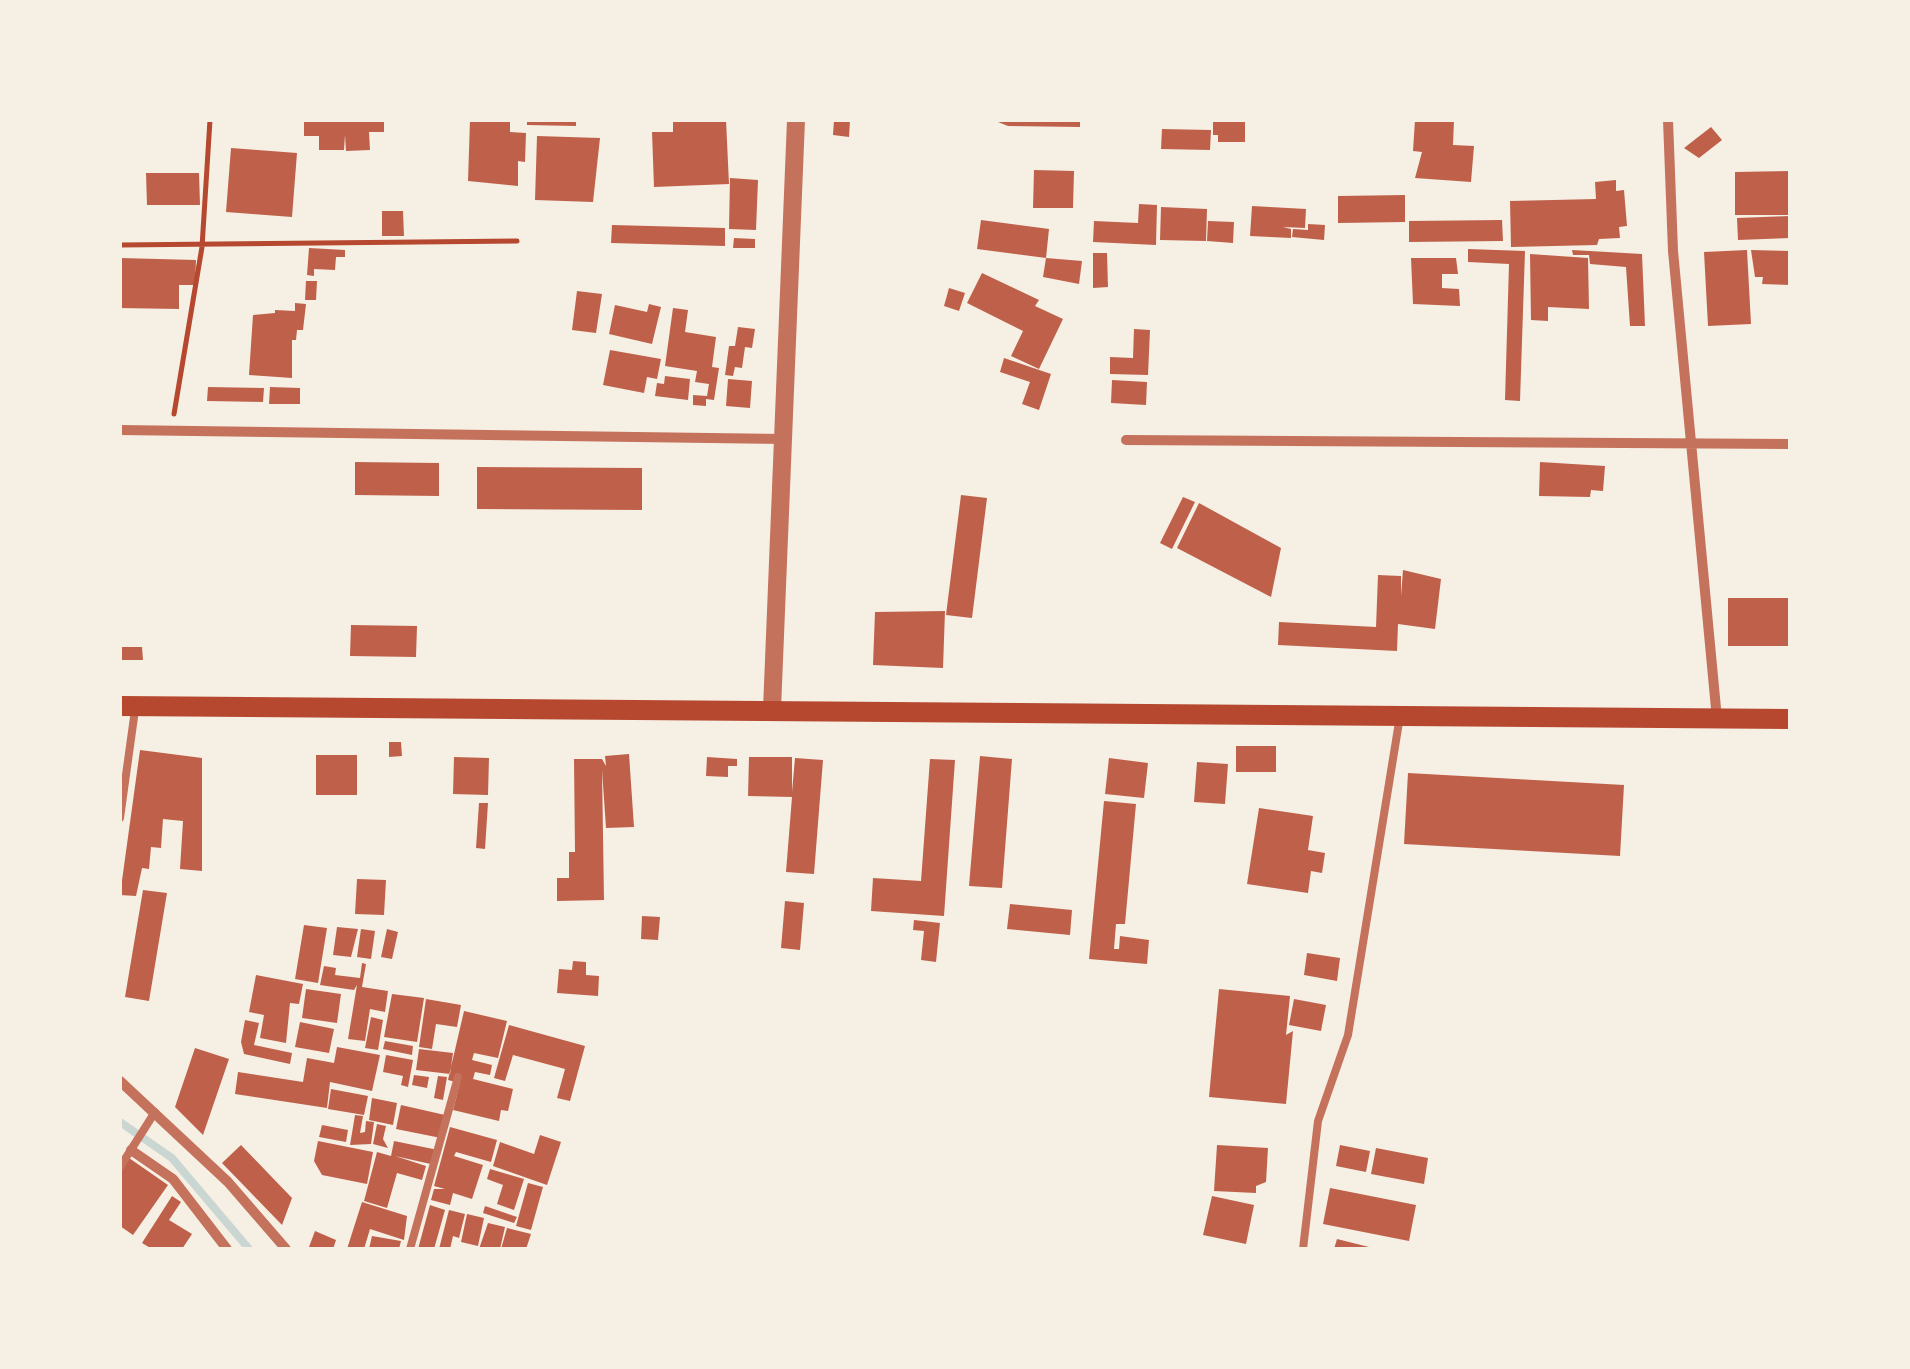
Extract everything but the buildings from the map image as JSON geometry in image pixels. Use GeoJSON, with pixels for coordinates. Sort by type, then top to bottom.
{"type":"FeatureCollection","features":[{"type":"Feature","properties":{"kind":"main road"},"geometry":{"type":"LineString","coordinates":[[128,706],[1790,718]]}},
{"type":"Feature","properties":{"kind":"street"},"geometry":{"type":"LineString","coordinates":[[772,709],[796,120]]}},
{"type":"Feature","properties":{"kind":"street"},"geometry":{"type":"LineString","coordinates":[[1668,120],[1672,252],[1717,720]]}},
{"type":"Feature","properties":{"kind":"street"},"geometry":{"type":"LineString","coordinates":[[120,430],[783,439]]}},
{"type":"Feature","properties":{"kind":"street"},"geometry":{"type":"LineString","coordinates":[[1126,440],[1790,444]]}},
{"type":"Feature","properties":{"kind":"street"},"geometry":{"type":"LineString","coordinates":[[120,1081],[152,1116],[228,1182],[286,1249]]}},
{"type":"Feature","properties":{"kind":"street"},"geometry":{"type":"LineString","coordinates":[[131,1150],[173,1179],[227,1249]]}},
{"type":"Feature","properties":{"kind":"lane"},"geometry":{"type":"LineString","coordinates":[[120,818],[128,706]]}},
{"type":"Feature","properties":{"kind":"lane"},"geometry":{"type":"LineString","coordinates":[[1302,1249],[1318,1121],[1348,1035],[1400,716]]}},
{"type":"Feature","properties":{"kind":"lane"},"geometry":{"type":"LineString","coordinates":[[410,1249],[458,1076]]}},
{"type":"Feature","properties":{"kind":"lane"},"geometry":{"type":"LineString","coordinates":[[120,1167],[152,1116]]}},
{"type":"Feature","properties":{"kind":"path"},"geometry":{"type":"LineString","coordinates":[[171,430],[202,247],[210,120]]}},
{"type":"Feature","properties":{"kind":"path"},"geometry":{"type":"LineString","coordinates":[[120,245],[202,247],[517,240]]}},
{"type":"Feature","properties":{"kind":"waterway"},"geometry":{"type":"LineString","coordinates":[[120,1122],[172,1158],[249,1249]]}}]}
